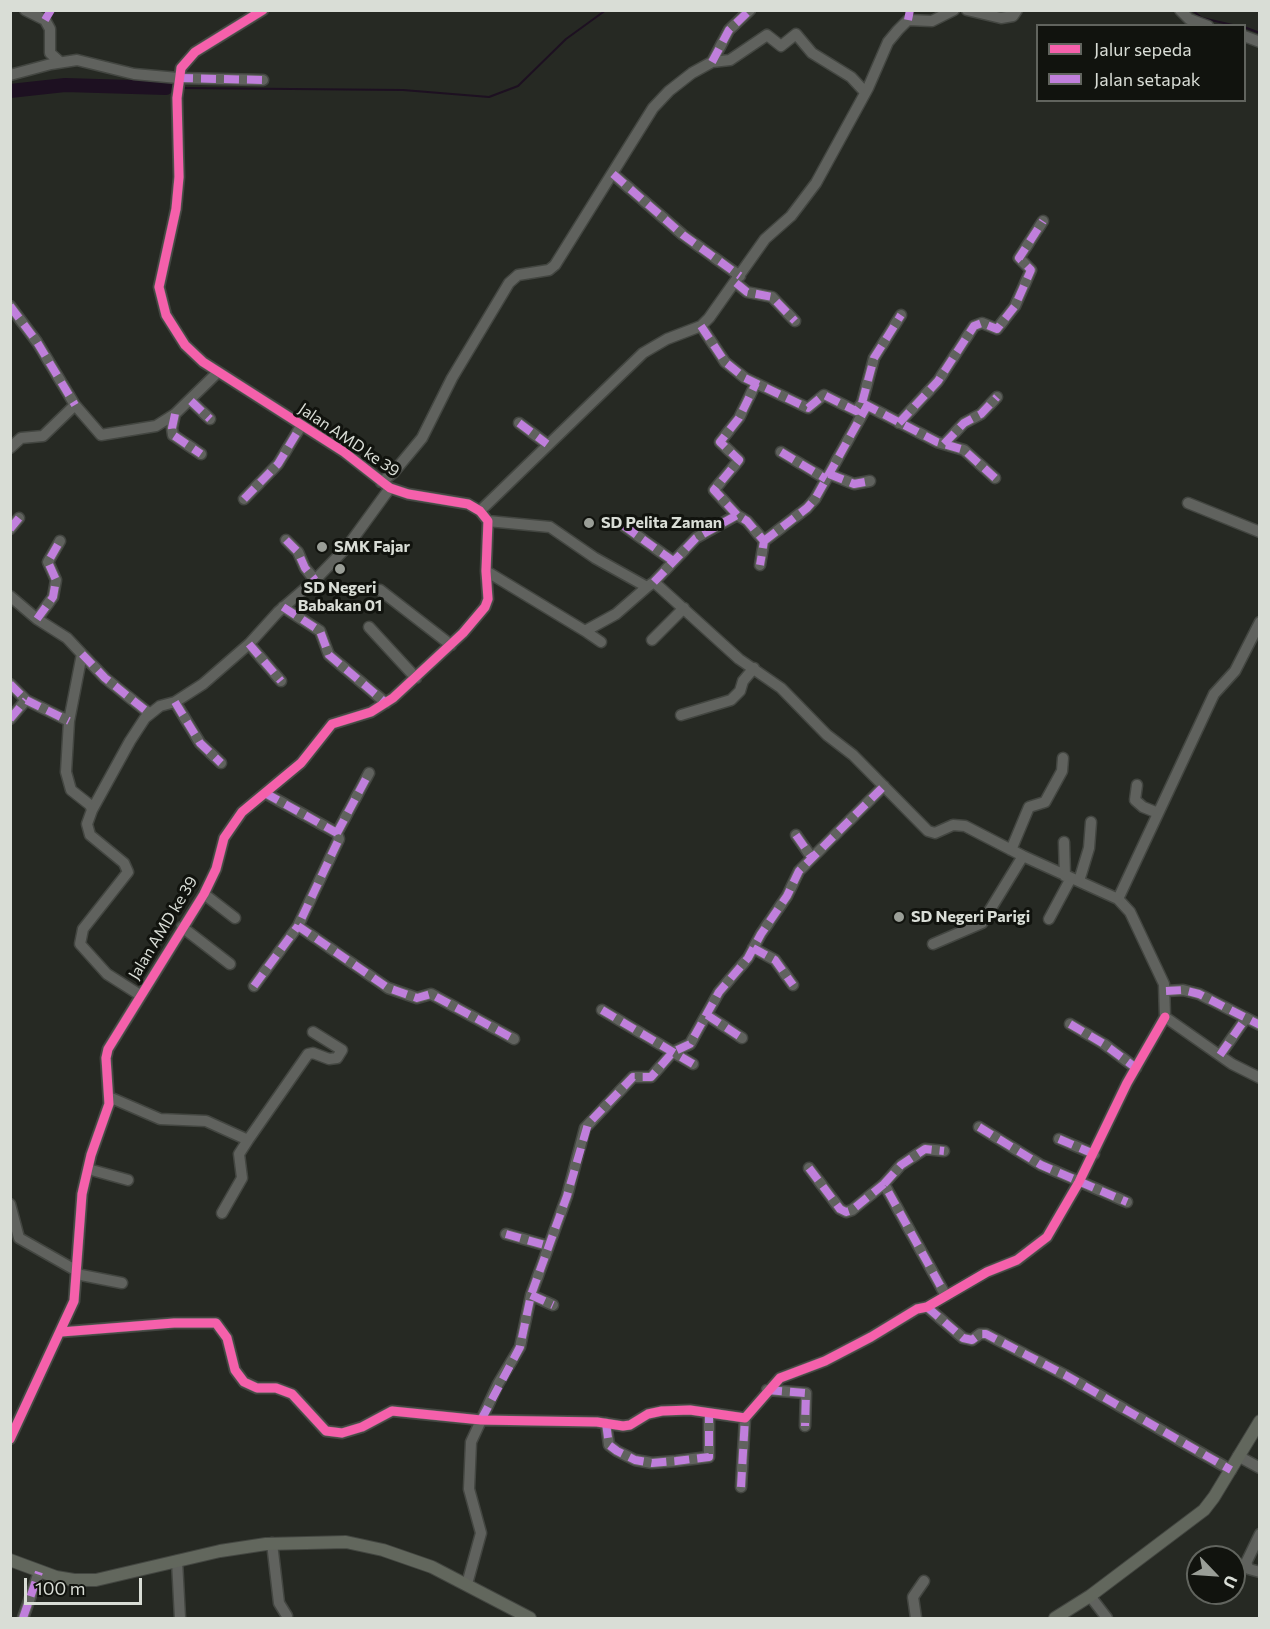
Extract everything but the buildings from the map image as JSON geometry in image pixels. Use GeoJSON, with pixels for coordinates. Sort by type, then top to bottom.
{"type":"FeatureCollection","features":[{"type":"Feature","properties":{"kind":"main road"},"geometry":{"type":"LineString","coordinates":[[1058,1617],[1092,1601],[1204,1510],[1260,1421]]}},
{"type":"Feature","properties":{"kind":"main road"},"geometry":{"type":"LineString","coordinates":[[10,1560],[39,1572],[74,1580],[96,1580],[177,1561],[272,1543],[321,1541],[359,1545],[421,1563],[467,1584],[530,1618]]}},
{"type":"Feature","properties":{"kind":"street"},"geometry":{"type":"LineString","coordinates":[[25,10],[48,15],[50,52],[60,62]]}},
{"type":"Feature","properties":{"kind":"street","name":"Jalan AMD ke 39"},"geometry":{"type":"LineString","coordinates":[[263,10],[195,52],[181,68],[177,98],[179,177],[172,234],[160,278],[161,301],[166,315],[185,345],[217,373],[344,452],[386,485],[408,494],[468,504],[480,511]]}},
{"type":"Feature","properties":{"kind":"street"},"geometry":{"type":"LineString","coordinates":[[712,62],[729,30],[750,10]]}},
{"type":"Feature","properties":{"kind":"street"},"geometry":{"type":"LineString","coordinates":[[741,1487],[744,1418],[767,1389],[780,1378],[825,1360],[872,1337],[917,1308],[927,1307],[987,1272],[1017,1260],[1047,1237],[1079,1182],[1136,1068],[1165,1017],[1166,991],[1130,912],[1118,899],[1023,856],[965,826],[953,825],[935,833],[928,831],[781,688],[739,659],[684,608],[651,585],[595,558],[558,530],[550,527],[488,521],[480,511],[643,353],[667,339],[701,326],[718,309],[765,239],[791,216],[810,192],[866,92],[888,42],[909,15],[932,21],[954,10]]}},
{"type":"Feature","properties":{"kind":"street"},"geometry":{"type":"LineString","coordinates":[[967,10],[1001,18],[1013,15],[1017,10]]}},
{"type":"Feature","properties":{"kind":"street"},"geometry":{"type":"LineString","coordinates":[[1180,10],[1189,19],[1203,24]]}},
{"type":"Feature","properties":{"kind":"street"},"geometry":{"type":"LineString","coordinates":[[140,994],[107,974],[80,944],[83,929],[128,872],[124,862],[90,835],[87,824],[92,810],[130,741],[150,714],[160,706],[175,702],[203,684],[249,644],[284,607],[315,580],[358,534],[393,473],[422,438],[452,378],[509,283],[518,275],[549,270],[555,265],[653,108],[692,73],[712,62],[730,60],[766,35],[781,46],[796,34],[812,53],[851,76],[866,92]]}},
{"type":"Feature","properties":{"kind":"street"},"geometry":{"type":"LineString","coordinates":[[1246,36],[1260,42]]}},
{"type":"Feature","properties":{"kind":"street"},"geometry":{"type":"LineString","coordinates":[[10,75],[60,62],[82,61],[118,72],[178,78],[263,80]]}},
{"type":"Feature","properties":{"kind":"street"},"geometry":{"type":"LineString","coordinates":[[613,174],[738,280],[747,292],[772,297],[795,321]]}},
{"type":"Feature","properties":{"kind":"street"},"geometry":{"type":"LineString","coordinates":[[899,423],[938,381],[974,326],[982,323],[997,329],[1015,306],[1031,270],[1020,258],[1043,221]]}},
{"type":"Feature","properties":{"kind":"street"},"geometry":{"type":"LineString","coordinates":[[10,306],[37,342],[75,405],[97,433],[105,436],[156,426],[175,414],[217,373]]}},
{"type":"Feature","properties":{"kind":"street"},"geometry":{"type":"LineString","coordinates":[[760,565],[764,541],[807,508],[828,477],[864,405],[873,358],[901,315]]}},
{"type":"Feature","properties":{"kind":"street"},"geometry":{"type":"LineString","coordinates":[[701,326],[725,362],[756,383],[808,408],[824,395],[856,411],[864,405]]}},
{"type":"Feature","properties":{"kind":"street"},"geometry":{"type":"LineString","coordinates":[[756,383],[739,418],[720,442],[739,460],[714,490],[737,514],[747,520],[764,541]]}},
{"type":"Feature","properties":{"kind":"street"},"geometry":{"type":"LineString","coordinates":[[944,444],[964,423],[981,414],[997,397]]}},
{"type":"Feature","properties":{"kind":"street"},"geometry":{"type":"LineString","coordinates":[[191,400],[210,419]]}},
{"type":"Feature","properties":{"kind":"street"},"geometry":{"type":"LineString","coordinates":[[10,448],[21,438],[44,436],[75,405]]}},
{"type":"Feature","properties":{"kind":"street"},"geometry":{"type":"LineString","coordinates":[[864,405],[944,444],[970,454],[995,478]]}},
{"type":"Feature","properties":{"kind":"street"},"geometry":{"type":"LineString","coordinates":[[175,414],[173,435],[201,454]]}},
{"type":"Feature","properties":{"kind":"street"},"geometry":{"type":"LineString","coordinates":[[519,423],[547,444]]}},
{"type":"Feature","properties":{"kind":"street"},"geometry":{"type":"LineString","coordinates":[[244,499],[278,465],[301,426]]}},
{"type":"Feature","properties":{"kind":"street"},"geometry":{"type":"LineString","coordinates":[[781,452],[828,477],[854,484],[870,481]]}},
{"type":"Feature","properties":{"kind":"street"},"geometry":{"type":"LineString","coordinates":[[1188,503],[1260,532]]}},
{"type":"Feature","properties":{"kind":"street"},"geometry":{"type":"LineString","coordinates":[[585,631],[615,614],[651,585],[703,533],[737,514]]}},
{"type":"Feature","properties":{"kind":"street"},"geometry":{"type":"LineString","coordinates":[[10,529],[19,518]]}},
{"type":"Feature","properties":{"kind":"street","name":"Jalan AMD ke 39"},"geometry":{"type":"LineString","coordinates":[[10,1439],[74,1301],[80,1206],[88,1169],[107,1115],[109,1097],[106,1058],[108,1048],[204,894],[216,869],[220,847],[242,812],[301,763],[332,724],[370,712],[386,703],[416,678],[451,645],[487,603],[488,521]]}},
{"type":"Feature","properties":{"kind":"street"},"geometry":{"type":"LineString","coordinates":[[624,526],[673,561]]}},
{"type":"Feature","properties":{"kind":"street"},"geometry":{"type":"LineString","coordinates":[[286,540],[298,552],[305,568],[315,580]]}},
{"type":"Feature","properties":{"kind":"street"},"geometry":{"type":"LineString","coordinates":[[38,620],[53,597],[56,580],[48,562],[60,541]]}},
{"type":"Feature","properties":{"kind":"street"},"geometry":{"type":"LineString","coordinates":[[486,571],[601,642]]}},
{"type":"Feature","properties":{"kind":"street"},"geometry":{"type":"LineString","coordinates":[[380,590],[451,645]]}},
{"type":"Feature","properties":{"kind":"street"},"geometry":{"type":"LineString","coordinates":[[10,596],[38,620],[67,638],[105,678],[150,714]]}},
{"type":"Feature","properties":{"kind":"street"},"geometry":{"type":"LineString","coordinates":[[284,607],[320,631],[329,655],[386,703]]}},
{"type":"Feature","properties":{"kind":"street"},"geometry":{"type":"LineString","coordinates":[[652,640],[684,608]]}},
{"type":"Feature","properties":{"kind":"street"},"geometry":{"type":"LineString","coordinates":[[1118,899],[1214,694],[1235,671],[1260,622]]}},
{"type":"Feature","properties":{"kind":"street"},"geometry":{"type":"LineString","coordinates":[[369,627],[416,678]]}},
{"type":"Feature","properties":{"kind":"street"},"geometry":{"type":"LineString","coordinates":[[249,644],[281,681]]}},
{"type":"Feature","properties":{"kind":"street"},"geometry":{"type":"LineString","coordinates":[[82,654],[69,721],[67,784],[92,810]]}},
{"type":"Feature","properties":{"kind":"street"},"geometry":{"type":"LineString","coordinates":[[681,715],[731,700],[740,691],[742,682],[754,668]]}},
{"type":"Feature","properties":{"kind":"street"},"geometry":{"type":"LineString","coordinates":[[10,684],[26,700],[69,721]]}},
{"type":"Feature","properties":{"kind":"street"},"geometry":{"type":"LineString","coordinates":[[10,719],[26,700]]}},
{"type":"Feature","properties":{"kind":"street"},"geometry":{"type":"LineString","coordinates":[[175,702],[200,743],[221,763]]}},
{"type":"Feature","properties":{"kind":"street"},"geometry":{"type":"LineString","coordinates":[[1011,850],[1029,807],[1045,802],[1062,771],[1063,758]]}},
{"type":"Feature","properties":{"kind":"street"},"geometry":{"type":"LineString","coordinates":[[254,986],[298,926],[338,847],[337,833],[369,773]]}},
{"type":"Feature","properties":{"kind":"street"},"geometry":{"type":"LineString","coordinates":[[1137,785],[1135,800],[1143,807],[1158,813]]}},
{"type":"Feature","properties":{"kind":"street"},"geometry":{"type":"LineString","coordinates":[[467,1584],[481,1533],[469,1489],[469,1452],[481,1420],[518,1352],[531,1295],[567,1196],[588,1124],[633,1077],[651,1077],[673,1052],[690,1044],[719,992],[746,962],[787,896],[796,875],[884,786]]}},
{"type":"Feature","properties":{"kind":"street"},"geometry":{"type":"LineString","coordinates":[[265,793],[337,833]]}},
{"type":"Feature","properties":{"kind":"street"},"geometry":{"type":"LineString","coordinates":[[1049,919],[1089,848],[1091,822]]}},
{"type":"Feature","properties":{"kind":"street"},"geometry":{"type":"LineString","coordinates":[[796,835],[812,858]]}},
{"type":"Feature","properties":{"kind":"street"},"geometry":{"type":"LineString","coordinates":[[1064,842],[1072,878]]}},
{"type":"Feature","properties":{"kind":"street"},"geometry":{"type":"LineString","coordinates":[[933,944],[982,923],[1023,856]]}},
{"type":"Feature","properties":{"kind":"street"},"geometry":{"type":"LineString","coordinates":[[204,894],[235,918]]}},
{"type":"Feature","properties":{"kind":"street"},"geometry":{"type":"LineString","coordinates":[[298,926],[388,988],[417,998],[431,994],[514,1039]]}},
{"type":"Feature","properties":{"kind":"street"},"geometry":{"type":"LineString","coordinates":[[182,927],[230,964]]}},
{"type":"Feature","properties":{"kind":"street"},"geometry":{"type":"LineString","coordinates":[[753,948],[775,960],[793,985]]}},
{"type":"Feature","properties":{"kind":"street"},"geometry":{"type":"LineString","coordinates":[[1166,991],[1183,990],[1199,994],[1260,1025]]}},
{"type":"Feature","properties":{"kind":"street"},"geometry":{"type":"LineString","coordinates":[[602,1011],[693,1064]]}},
{"type":"Feature","properties":{"kind":"street"},"geometry":{"type":"LineString","coordinates":[[707,1015],[742,1038]]}},
{"type":"Feature","properties":{"kind":"street"},"geometry":{"type":"LineString","coordinates":[[1165,1017],[1220,1055],[1260,1078]]}},
{"type":"Feature","properties":{"kind":"street"},"geometry":{"type":"LineString","coordinates":[[1220,1055],[1246,1018]]}},
{"type":"Feature","properties":{"kind":"street"},"geometry":{"type":"LineString","coordinates":[[1070,1024],[1104,1044],[1136,1068]]}},
{"type":"Feature","properties":{"kind":"street"},"geometry":{"type":"LineString","coordinates":[[222,1213],[242,1178],[239,1154],[308,1054],[314,1053],[329,1059],[337,1058],[342,1050],[313,1032]]}},
{"type":"Feature","properties":{"kind":"street"},"geometry":{"type":"LineString","coordinates":[[109,1097],[160,1119],[206,1121],[248,1140]]}},
{"type":"Feature","properties":{"kind":"street"},"geometry":{"type":"LineString","coordinates":[[979,1127],[1041,1166],[1127,1202]]}},
{"type":"Feature","properties":{"kind":"street"},"geometry":{"type":"LineString","coordinates":[[1059,1139],[1094,1154]]}},
{"type":"Feature","properties":{"kind":"street"},"geometry":{"type":"LineString","coordinates":[[809,1168],[840,1209],[846,1212],[852,1210],[884,1184],[901,1165],[925,1149],[944,1151]]}},
{"type":"Feature","properties":{"kind":"street"},"geometry":{"type":"LineString","coordinates":[[88,1169],[128,1180]]}},
{"type":"Feature","properties":{"kind":"street"},"geometry":{"type":"LineString","coordinates":[[884,1184],[946,1296]]}},
{"type":"Feature","properties":{"kind":"street"},"geometry":{"type":"LineString","coordinates":[[10,1204],[19,1238],[77,1272],[122,1283]]}},
{"type":"Feature","properties":{"kind":"street"},"geometry":{"type":"LineString","coordinates":[[506,1234],[548,1246]]}},
{"type":"Feature","properties":{"kind":"street"},"geometry":{"type":"LineString","coordinates":[[531,1295],[554,1305]]}},
{"type":"Feature","properties":{"kind":"street"},"geometry":{"type":"LineString","coordinates":[[927,1307],[965,1340],[972,1340],[980,1334],[986,1334],[1065,1375],[1231,1470]]}},
{"type":"Feature","properties":{"kind":"street"},"geometry":{"type":"LineString","coordinates":[[61,1332],[174,1323],[216,1323],[227,1338],[235,1370],[244,1383],[257,1388],[276,1388],[292,1394],[326,1431],[342,1433],[362,1427],[392,1411],[481,1420],[606,1423],[627,1426],[648,1414],[662,1411],[690,1410],[744,1418]]}},
{"type":"Feature","properties":{"kind":"street"},"geometry":{"type":"LineString","coordinates":[[767,1389],[806,1394],[805,1425]]}},
{"type":"Feature","properties":{"kind":"street"},"geometry":{"type":"LineString","coordinates":[[606,1423],[609,1445],[617,1451],[634,1460],[652,1463],[676,1461],[709,1457],[709,1413]]}},
{"type":"Feature","properties":{"kind":"street"},"geometry":{"type":"LineString","coordinates":[[1238,1456],[1260,1468]]}},
{"type":"Feature","properties":{"kind":"street"},"geometry":{"type":"LineString","coordinates":[[1260,1534],[1246,1563],[1249,1569],[1260,1572]]}},
{"type":"Feature","properties":{"kind":"street"},"geometry":{"type":"LineString","coordinates":[[272,1543],[279,1603],[287,1616]]}},
{"type":"Feature","properties":{"kind":"street"},"geometry":{"type":"LineString","coordinates":[[177,1561],[180,1618]]}},
{"type":"Feature","properties":{"kind":"street"},"geometry":{"type":"LineString","coordinates":[[23,1618],[39,1572]]}},
{"type":"Feature","properties":{"kind":"street"},"geometry":{"type":"LineString","coordinates":[[916,1618],[914,1597],[924,1581]]}},
{"type":"Feature","properties":{"kind":"street"},"geometry":{"type":"LineString","coordinates":[[1092,1601],[1097,1618]]}},
{"type":"Feature","properties":{"kind":"street"},"geometry":{"type":"LineString","coordinates":[[1092,1601],[1107,1618]]}},
{"type":"Feature","properties":{"kind":"waterway"},"geometry":{"type":"LineString","coordinates":[[181,88],[403,90],[489,97],[518,86],[566,39],[606,10]]}},
{"type":"Feature","properties":{"kind":"waterway"},"geometry":{"type":"LineString","coordinates":[[1192,10],[1202,18],[1228,24]]}},
{"type":"Feature","properties":{"kind":"waterway"},"geometry":{"type":"LineString","coordinates":[[1246,28],[1260,33]]}},
{"type":"Feature","properties":{"kind":"waterway"},"geometry":{"type":"LineString","coordinates":[[10,91],[65,85],[166,88]]}},
{"type":"Feature","properties":{"kind":"waterway"},"geometry":{"type":"LineString","coordinates":[[166,88],[175,88]]}},
{"type":"Feature","properties":{"kind":"marked path"},"geometry":{"type":"LineString","coordinates":[[45,20],[51,10]]}},
{"type":"Feature","properties":{"kind":"marked path"},"geometry":{"type":"LineString","coordinates":[[712,62],[729,30],[750,10]]}},
{"type":"Feature","properties":{"kind":"marked path"},"geometry":{"type":"LineString","coordinates":[[908,20],[910,10]]}},
{"type":"Feature","properties":{"kind":"marked path"},"geometry":{"type":"LineString","coordinates":[[178,78],[263,80]]}},
{"type":"Feature","properties":{"kind":"marked path"},"geometry":{"type":"LineString","coordinates":[[613,174],[683,235],[740,276]]}},
{"type":"Feature","properties":{"kind":"marked path"},"geometry":{"type":"LineString","coordinates":[[899,423],[938,381],[974,326],[982,323],[997,329],[1015,306],[1031,270],[1019,258],[1043,221]]}},
{"type":"Feature","properties":{"kind":"marked path"},"geometry":{"type":"LineString","coordinates":[[736,283],[747,292],[772,297],[795,321]]}},
{"type":"Feature","properties":{"kind":"marked path"},"geometry":{"type":"LineString","coordinates":[[10,306],[37,342],[75,405]]}},
{"type":"Feature","properties":{"kind":"marked path"},"geometry":{"type":"LineString","coordinates":[[862,403],[874,358],[901,315]]}},
{"type":"Feature","properties":{"kind":"marked path"},"geometry":{"type":"LineString","coordinates":[[701,326],[725,362],[745,378],[808,408],[824,395],[856,411],[862,403],[937,442],[964,450],[995,478]]}},
{"type":"Feature","properties":{"kind":"marked path"},"geometry":{"type":"LineString","coordinates":[[737,515],[714,490],[739,460],[720,442],[739,418],[756,383]]}},
{"type":"Feature","properties":{"kind":"marked path"},"geometry":{"type":"LineString","coordinates":[[944,444],[964,423],[981,414],[997,397]]}},
{"type":"Feature","properties":{"kind":"marked path"},"geometry":{"type":"LineString","coordinates":[[191,401],[210,419]]}},
{"type":"Feature","properties":{"kind":"marked path"},"geometry":{"type":"LineString","coordinates":[[764,541],[807,508],[815,499],[867,406]]}},
{"type":"Feature","properties":{"kind":"marked path"},"geometry":{"type":"LineString","coordinates":[[175,414],[173,435],[201,454]]}},
{"type":"Feature","properties":{"kind":"marked path"},"geometry":{"type":"LineString","coordinates":[[519,423],[547,444]]}},
{"type":"Feature","properties":{"kind":"marked path"},"geometry":{"type":"LineString","coordinates":[[244,499],[278,464],[301,426]]}},
{"type":"Feature","properties":{"kind":"marked path"},"geometry":{"type":"LineString","coordinates":[[781,452],[826,479]]}},
{"type":"Feature","properties":{"kind":"marked path"},"geometry":{"type":"LineString","coordinates":[[829,474],[854,484],[870,481]]}},
{"type":"Feature","properties":{"kind":"marked path"},"geometry":{"type":"LineString","coordinates":[[654,582],[696,538],[737,515],[747,521],[764,541],[760,565]]}},
{"type":"Feature","properties":{"kind":"marked path"},"geometry":{"type":"LineString","coordinates":[[10,529],[19,518]]}},
{"type":"Feature","properties":{"kind":"marked path"},"geometry":{"type":"LineString","coordinates":[[624,526],[673,561]]}},
{"type":"Feature","properties":{"kind":"marked path"},"geometry":{"type":"LineString","coordinates":[[286,540],[298,552],[305,568],[315,580]]}},
{"type":"Feature","properties":{"kind":"marked path"},"geometry":{"type":"LineString","coordinates":[[37,619],[53,597],[56,580],[48,562],[60,541]]}},
{"type":"Feature","properties":{"kind":"marked path"},"geometry":{"type":"LineString","coordinates":[[283,607],[320,631],[329,655],[386,703]]}},
{"type":"Feature","properties":{"kind":"marked path"},"geometry":{"type":"LineString","coordinates":[[249,644],[281,681]]}},
{"type":"Feature","properties":{"kind":"marked path"},"geometry":{"type":"LineString","coordinates":[[82,654],[105,678],[150,714]]}},
{"type":"Feature","properties":{"kind":"marked path"},"geometry":{"type":"LineString","coordinates":[[10,684],[26,700],[69,721]]}},
{"type":"Feature","properties":{"kind":"marked path"},"geometry":{"type":"LineString","coordinates":[[10,719],[26,700]]}},
{"type":"Feature","properties":{"kind":"marked path"},"geometry":{"type":"LineString","coordinates":[[175,702],[200,743],[221,763]]}},
{"type":"Feature","properties":{"kind":"marked path"},"geometry":{"type":"LineString","coordinates":[[337,833],[369,773]]}},
{"type":"Feature","properties":{"kind":"marked path"},"geometry":{"type":"LineString","coordinates":[[481,1420],[520,1347],[531,1295],[567,1196],[588,1124],[633,1077],[651,1077],[673,1052],[690,1044],[719,992],[748,958],[787,896],[799,871],[884,786]]}},
{"type":"Feature","properties":{"kind":"marked path"},"geometry":{"type":"LineString","coordinates":[[265,793],[337,833],[339,839],[298,926],[388,988],[417,998],[431,994],[514,1039]]}},
{"type":"Feature","properties":{"kind":"marked path"},"geometry":{"type":"LineString","coordinates":[[796,835],[812,858]]}},
{"type":"Feature","properties":{"kind":"marked path"},"geometry":{"type":"LineString","coordinates":[[254,986],[298,926]]}},
{"type":"Feature","properties":{"kind":"marked path"},"geometry":{"type":"LineString","coordinates":[[753,948],[775,960],[793,985]]}},
{"type":"Feature","properties":{"kind":"marked path"},"geometry":{"type":"LineString","coordinates":[[1166,991],[1183,990],[1199,994],[1260,1025]]}},
{"type":"Feature","properties":{"kind":"marked path"},"geometry":{"type":"LineString","coordinates":[[602,1010],[693,1064]]}},
{"type":"Feature","properties":{"kind":"marked path"},"geometry":{"type":"LineString","coordinates":[[707,1015],[742,1038]]}},
{"type":"Feature","properties":{"kind":"marked path"},"geometry":{"type":"LineString","coordinates":[[1220,1055],[1246,1018]]}},
{"type":"Feature","properties":{"kind":"marked path"},"geometry":{"type":"LineString","coordinates":[[1070,1024],[1104,1044],[1136,1068]]}},
{"type":"Feature","properties":{"kind":"marked path"},"geometry":{"type":"LineString","coordinates":[[979,1127],[1041,1165],[1127,1202]]}},
{"type":"Feature","properties":{"kind":"marked path"},"geometry":{"type":"LineString","coordinates":[[1059,1139],[1094,1154]]}},
{"type":"Feature","properties":{"kind":"marked path"},"geometry":{"type":"LineString","coordinates":[[884,1184],[901,1165],[925,1149],[944,1151]]}},
{"type":"Feature","properties":{"kind":"marked path"},"geometry":{"type":"LineString","coordinates":[[809,1168],[840,1209],[846,1212],[852,1210],[884,1184],[946,1296]]}},
{"type":"Feature","properties":{"kind":"marked path"},"geometry":{"type":"LineString","coordinates":[[506,1234],[548,1246]]}},
{"type":"Feature","properties":{"kind":"marked path"},"geometry":{"type":"LineString","coordinates":[[531,1295],[553,1305]]}},
{"type":"Feature","properties":{"kind":"marked path"},"geometry":{"type":"LineString","coordinates":[[927,1307],[963,1338],[972,1340],[980,1334],[986,1334],[1065,1375],[1231,1470]]}},
{"type":"Feature","properties":{"kind":"marked path"},"geometry":{"type":"LineString","coordinates":[[767,1390],[806,1393],[805,1426]]}},
{"type":"Feature","properties":{"kind":"marked path"},"geometry":{"type":"LineString","coordinates":[[606,1423],[609,1445],[617,1451],[635,1460],[652,1463],[676,1461],[709,1457],[709,1413]]}},
{"type":"Feature","properties":{"kind":"marked path"},"geometry":{"type":"LineString","coordinates":[[741,1487],[745,1418]]}},
{"type":"Feature","properties":{"kind":"marked path"},"geometry":{"type":"LineString","coordinates":[[23,1618],[39,1572]]}},
{"type":"Feature","properties":{"kind":"cycle path"},"geometry":{"type":"LineString","coordinates":[[10,1439],[74,1301],[82,1194],[91,1155],[109,1104],[106,1058],[108,1049],[204,894],[216,869],[224,838],[242,812],[301,763],[332,724],[371,712],[393,698],[463,633],[485,607],[488,599],[486,571],[488,521],[480,511],[468,504],[408,494],[390,488],[344,452],[203,362],[185,345],[166,315],[159,287],[176,209],[179,177],[177,98],[181,68],[195,52],[263,10]]}},
{"type":"Feature","properties":{"kind":"cycle path"},"geometry":{"type":"LineString","coordinates":[[61,1332],[174,1323],[216,1323],[227,1338],[235,1370],[244,1382],[257,1388],[276,1388],[292,1394],[326,1431],[342,1433],[362,1427],[392,1411],[481,1420],[597,1422],[623,1426],[630,1425],[648,1414],[662,1411],[690,1410],[745,1418],[780,1378],[825,1361],[987,1272],[1017,1260],[1047,1237],[1079,1182],[1127,1083],[1165,1017]]}},
{"type":"Feature","properties":{"kind":"place","name":"SD Pelita Zaman"},"geometry":{"type":"Point","coordinates":[589,523]}},
{"type":"Feature","properties":{"kind":"place","name":"SMK Fajar"},"geometry":{"type":"Point","coordinates":[322,547]}},
{"type":"Feature","properties":{"kind":"place","name":"SD Negeri Babakan 01"},"geometry":{"type":"Point","coordinates":[340,569]}},
{"type":"Feature","properties":{"kind":"place","name":"SD Negeri Parigi"},"geometry":{"type":"Point","coordinates":[899,917]}}]}
